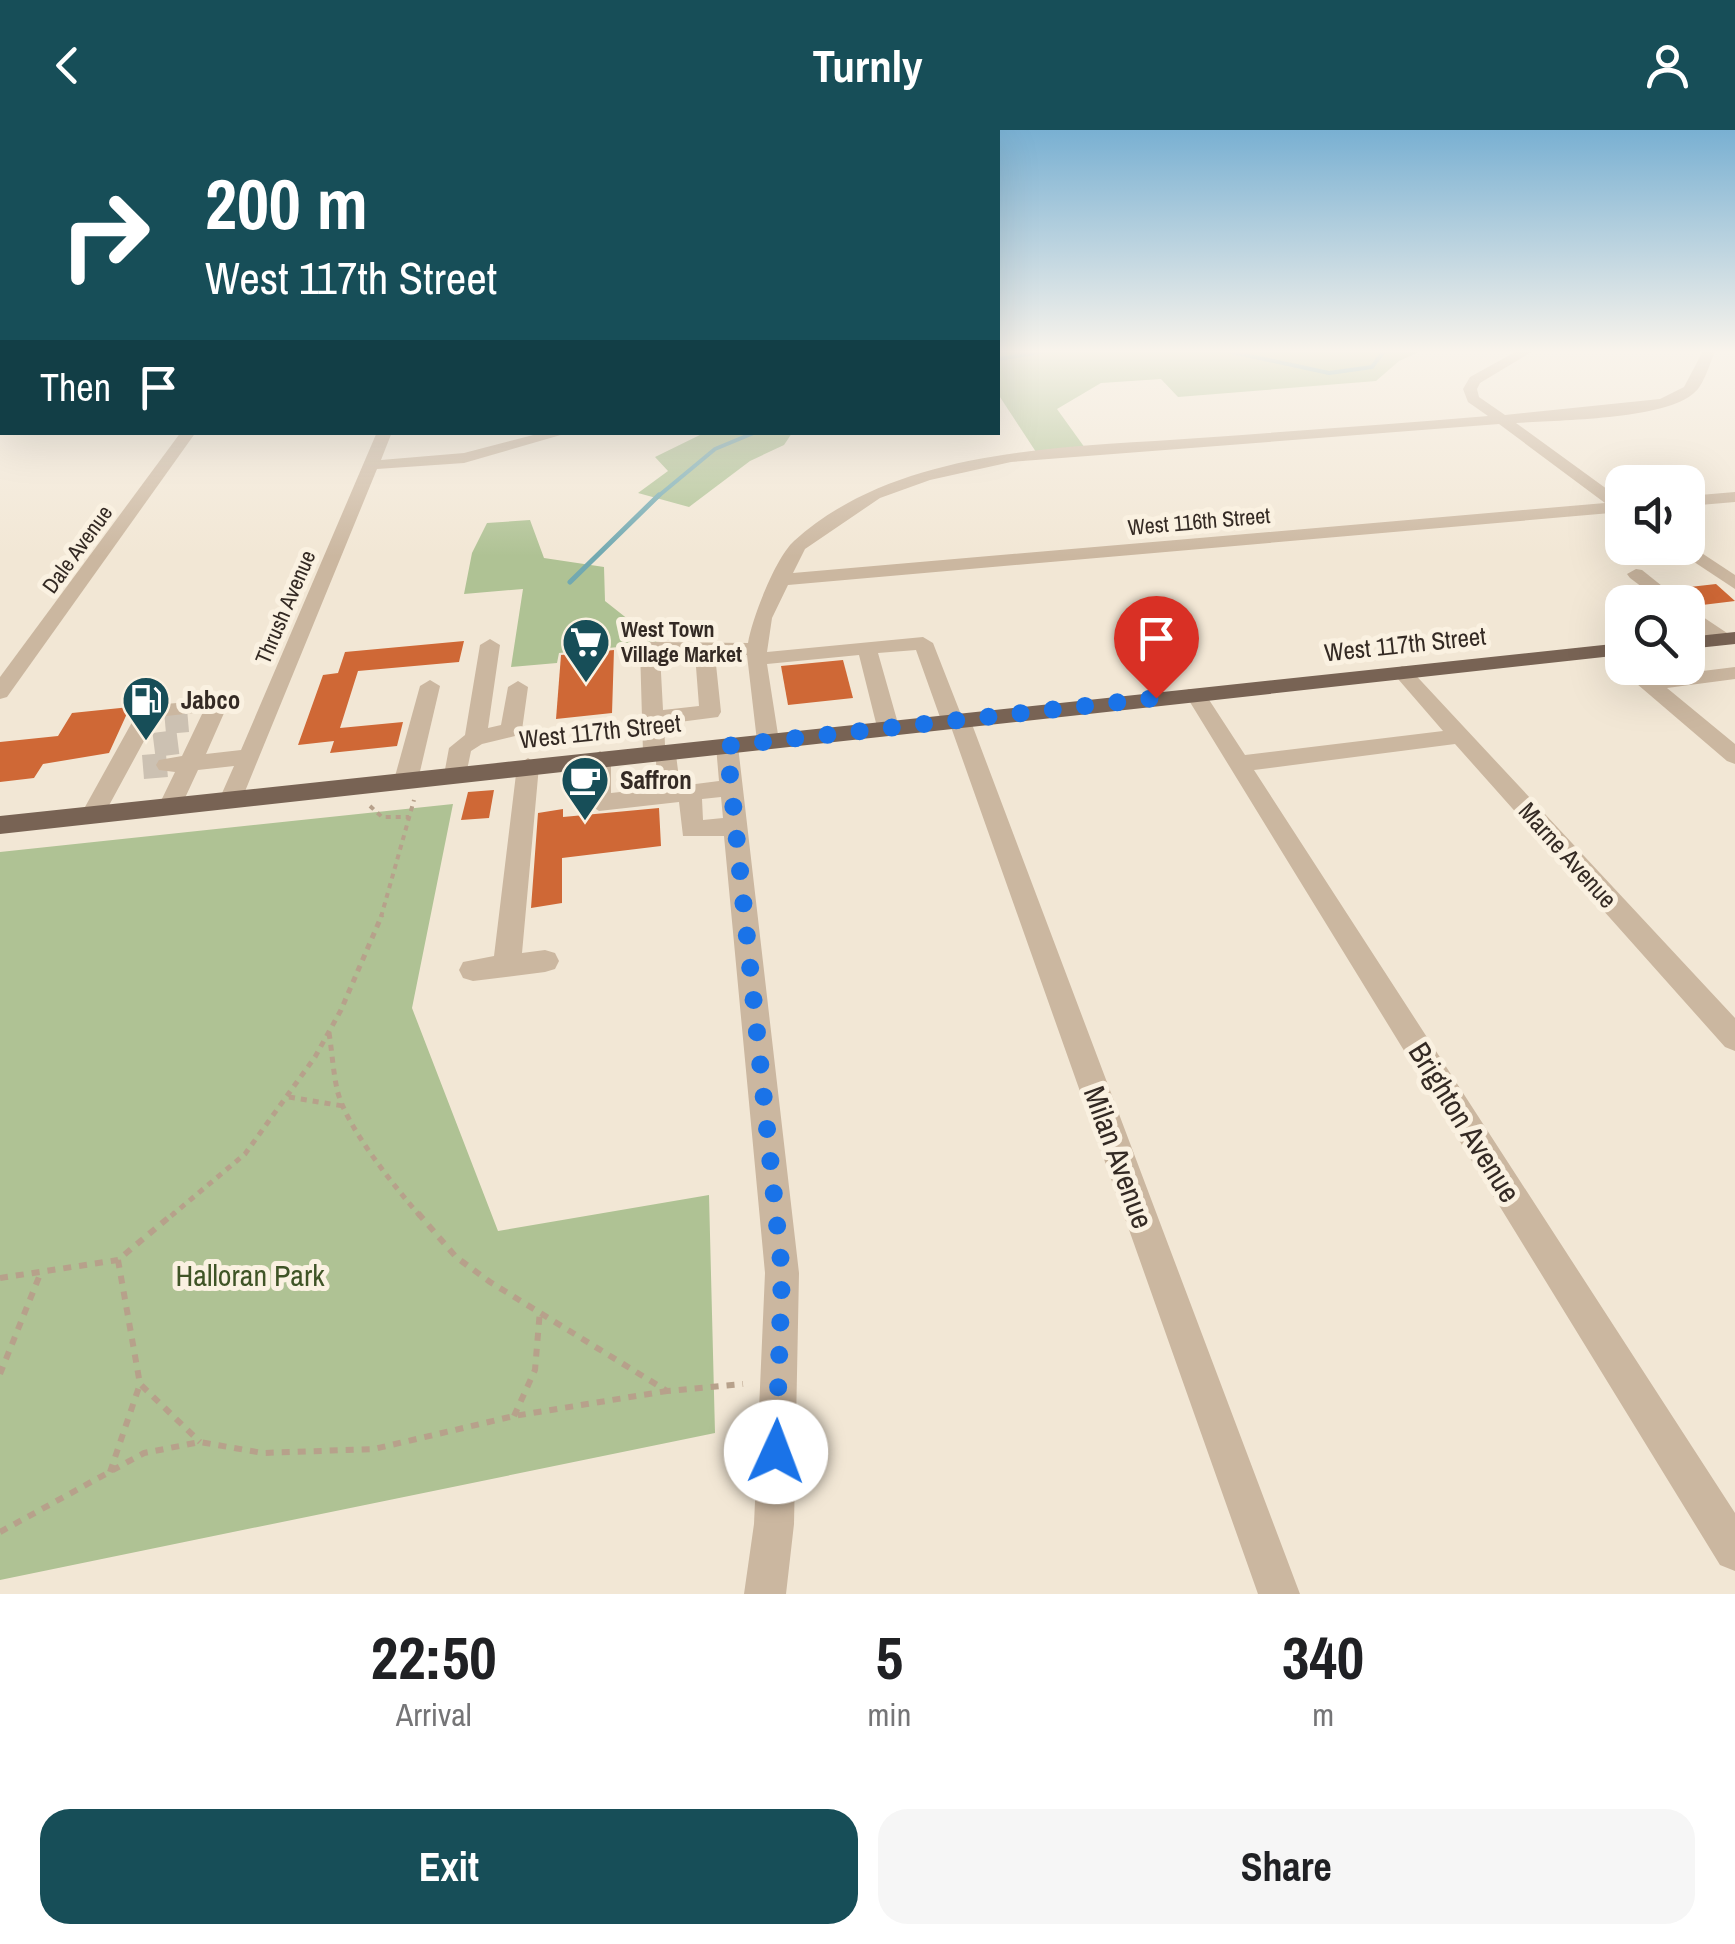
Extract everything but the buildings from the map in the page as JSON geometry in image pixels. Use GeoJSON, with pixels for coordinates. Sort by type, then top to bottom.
{"type":"FeatureCollection","features":[{"type":"Feature","properties":{"kind":"main road","name":"West 117th Street"},"geometry":{"type":"LineString","coordinates":[[0,825],[231,800],[410,790],[455,775],[528,766],[1402,672],[1605,655]]}},
{"type":"Feature","properties":{"kind":"street"},"geometry":{"type":"LineString","coordinates":[[768,741],[757,654],[762,618],[798,546],[874,495],[925,476],[1011,457],[1508,419]]}},
{"type":"Feature","properties":{"kind":"street"},"geometry":{"type":"LineString","coordinates":[[1499,420],[1605,494]]}},
{"type":"Feature","properties":{"kind":"street","name":"Dale Avenue"},"geometry":{"type":"LineString","coordinates":[[0,692],[188,435]]}},
{"type":"Feature","properties":{"kind":"street","name":"Thrush Avenue"},"geometry":{"type":"LineString","coordinates":[[231,800],[384,435]]}},
{"type":"Feature","properties":{"kind":"street"},"geometry":{"type":"LineString","coordinates":[[372,465],[464,458],[553,435]]}},
{"type":"Feature","properties":{"kind":"street"},"geometry":{"type":"LineString","coordinates":[[1705,499],[1735,496]]}},
{"type":"Feature","properties":{"kind":"street","name":"West 116th Street"},"geometry":{"type":"LineString","coordinates":[[779,580],[1605,507]]}},
{"type":"Feature","properties":{"kind":"street"},"geometry":{"type":"LineString","coordinates":[[1705,563],[1735,583]]}},
{"type":"Feature","properties":{"kind":"street"},"geometry":{"type":"LineString","coordinates":[[1636,574],[1651,585]]}},
{"type":"Feature","properties":{"kind":"street"},"geometry":{"type":"LineString","coordinates":[[1705,623],[1729,638]]}},
{"type":"Feature","properties":{"kind":"street","name":"Milan Avenue"},"geometry":{"type":"LineString","coordinates":[[867,648],[923,643],[1279,1594]]}},
{"type":"Feature","properties":{"kind":"street"},"geometry":{"type":"LineString","coordinates":[[474,738],[490,645]]}},
{"type":"Feature","properties":{"kind":"street"},"geometry":{"type":"LineString","coordinates":[[734,826],[692,830],[660,753],[652,718],[650,648],[704,648],[757,654],[867,648],[888,728]]}},
{"type":"Feature","properties":{"kind":"street"},"geometry":{"type":"LineString","coordinates":[[652,718],[710,712],[704,648]]}},
{"type":"Feature","properties":{"kind":"street","name":"Marne Avenue"},"geometry":{"type":"LineString","coordinates":[[1402,672],[1735,1038]]}},
{"type":"Feature","properties":{"kind":"street"},"geometry":{"type":"LineString","coordinates":[[1705,673],[1735,673]]}},
{"type":"Feature","properties":{"kind":"street"},"geometry":{"type":"LineString","coordinates":[[1651,685],[1735,756]]}},
{"type":"Feature","properties":{"kind":"street"},"geometry":{"type":"LineString","coordinates":[[410,790],[430,686]]}},
{"type":"Feature","properties":{"kind":"street"},"geometry":{"type":"LineString","coordinates":[[455,775],[460,748],[474,738],[512,730],[518,687]]}},
{"type":"Feature","properties":{"kind":"street","name":"Brighton Avenue"},"geometry":{"type":"LineString","coordinates":[[1195,694],[1735,1550]]}},
{"type":"Feature","properties":{"kind":"street"},"geometry":{"type":"LineString","coordinates":[[92,816],[118,770],[156,748],[189,741],[200,718],[217,704],[149,711],[156,748],[170,807]]}},
{"type":"Feature","properties":{"kind":"street"},"geometry":{"type":"LineString","coordinates":[[1238,764],[1460,736]]}},
{"type":"Feature","properties":{"kind":"street"},"geometry":{"type":"LineString","coordinates":[[727,746],[782,1272],[774,1524],[765,1594]]}},
{"type":"Feature","properties":{"kind":"street"},"geometry":{"type":"LineString","coordinates":[[156,748],[249,757]]}},
{"type":"Feature","properties":{"kind":"street"},"geometry":{"type":"LineString","coordinates":[[600,759],[599,803],[730,788]]}},
{"type":"Feature","properties":{"kind":"street"},"geometry":{"type":"LineString","coordinates":[[507,966],[528,766]]}},
{"type":"Feature","properties":{"kind":"street"},"geometry":{"type":"LineString","coordinates":[[473,970],[545,961]]}},
{"type":"Feature","properties":{"kind":"path"},"geometry":{"type":"LineString","coordinates":[[0,1278],[118,1260],[244,1154],[329,1032],[387,902],[409,818],[410,790]]}},
{"type":"Feature","properties":{"kind":"path"},"geometry":{"type":"LineString","coordinates":[[370,805],[373,812],[386,819],[409,818]]}},
{"type":"Feature","properties":{"kind":"path"},"geometry":{"type":"LineString","coordinates":[[329,1032],[337,1092],[343,1106],[391,1182],[456,1257],[667,1392]]}},
{"type":"Feature","properties":{"kind":"path"},"geometry":{"type":"LineString","coordinates":[[286,1097],[343,1106]]}},
{"type":"Feature","properties":{"kind":"path"},"geometry":{"type":"LineString","coordinates":[[110,1472],[140,1384],[118,1260]]}},
{"type":"Feature","properties":{"kind":"path"},"geometry":{"type":"LineString","coordinates":[[0,1374],[41,1272]]}},
{"type":"Feature","properties":{"kind":"path"},"geometry":{"type":"LineString","coordinates":[[514,1416],[535,1370],[540,1310]]}},
{"type":"Feature","properties":{"kind":"path"},"geometry":{"type":"LineString","coordinates":[[140,1384],[200,1442]]}},
{"type":"Feature","properties":{"kind":"path"},"geometry":{"type":"LineString","coordinates":[[0,1532],[144,1452],[200,1442],[263,1453],[374,1450],[514,1416],[742,1384]]}},
{"type":"Feature","properties":{"kind":"green space"},"geometry":{"type":"Polygon","coordinates":[[[1015,419],[1064,419],[1085,448],[1036,452],[1015,419]]]}},
{"type":"Feature","properties":{"kind":"green space"},"geometry":{"type":"Polygon","coordinates":[[[700,435],[791,435],[784,445],[750,461],[689,507],[638,493],[668,471],[655,457],[700,435]]]}},
{"type":"Feature","properties":{"kind":"green space"},"geometry":{"type":"Polygon","coordinates":[[[530,520],[544,558],[604,567],[605,601],[658,643],[559,653],[557,663],[511,667],[523,589],[464,594],[472,553],[487,523],[530,520]]]}},
{"type":"Feature","properties":{"kind":"green space","name":"Halloran Park"},"geometry":{"type":"Polygon","coordinates":[[[453,804],[412,1008],[498,1231],[709,1195],[715,1433],[0,1580],[0,852],[453,804]]]}},
{"type":"Feature","properties":{"kind":"waterway"},"geometry":{"type":"LineString","coordinates":[[656,498],[715,449],[749,435]]}},
{"type":"Feature","properties":{"kind":"waterway"},"geometry":{"type":"LineString","coordinates":[[570,582],[659,495]]}},
{"type":"Feature","properties":{"kind":"tunnel"},"geometry":{"type":"LineString","coordinates":[[165,722],[188,720]]}},
{"type":"Feature","properties":{"kind":"tunnel"},"geometry":{"type":"LineString","coordinates":[[154,745],[178,742]]}},
{"type":"Feature","properties":{"kind":"tunnel"},"geometry":{"type":"LineString","coordinates":[[143,767],[167,765]]}},
{"type":"Feature","properties":{"kind":"place","name":"West Town Village Market"},"geometry":{"type":"Point","coordinates":[586,684]}},
{"type":"Feature","properties":{"kind":"place","name":"Jabco"},"geometry":{"type":"Point","coordinates":[146,742]}},
{"type":"Feature","properties":{"kind":"place","name":"Saffron"},"geometry":{"type":"Point","coordinates":[585,822]}},
{"type":"Feature","properties":{"kind":"route"},"geometry":{"type":"LineString","coordinates":[[776,1452],[782,1272],[727,746],[1156,698]]}}]}
